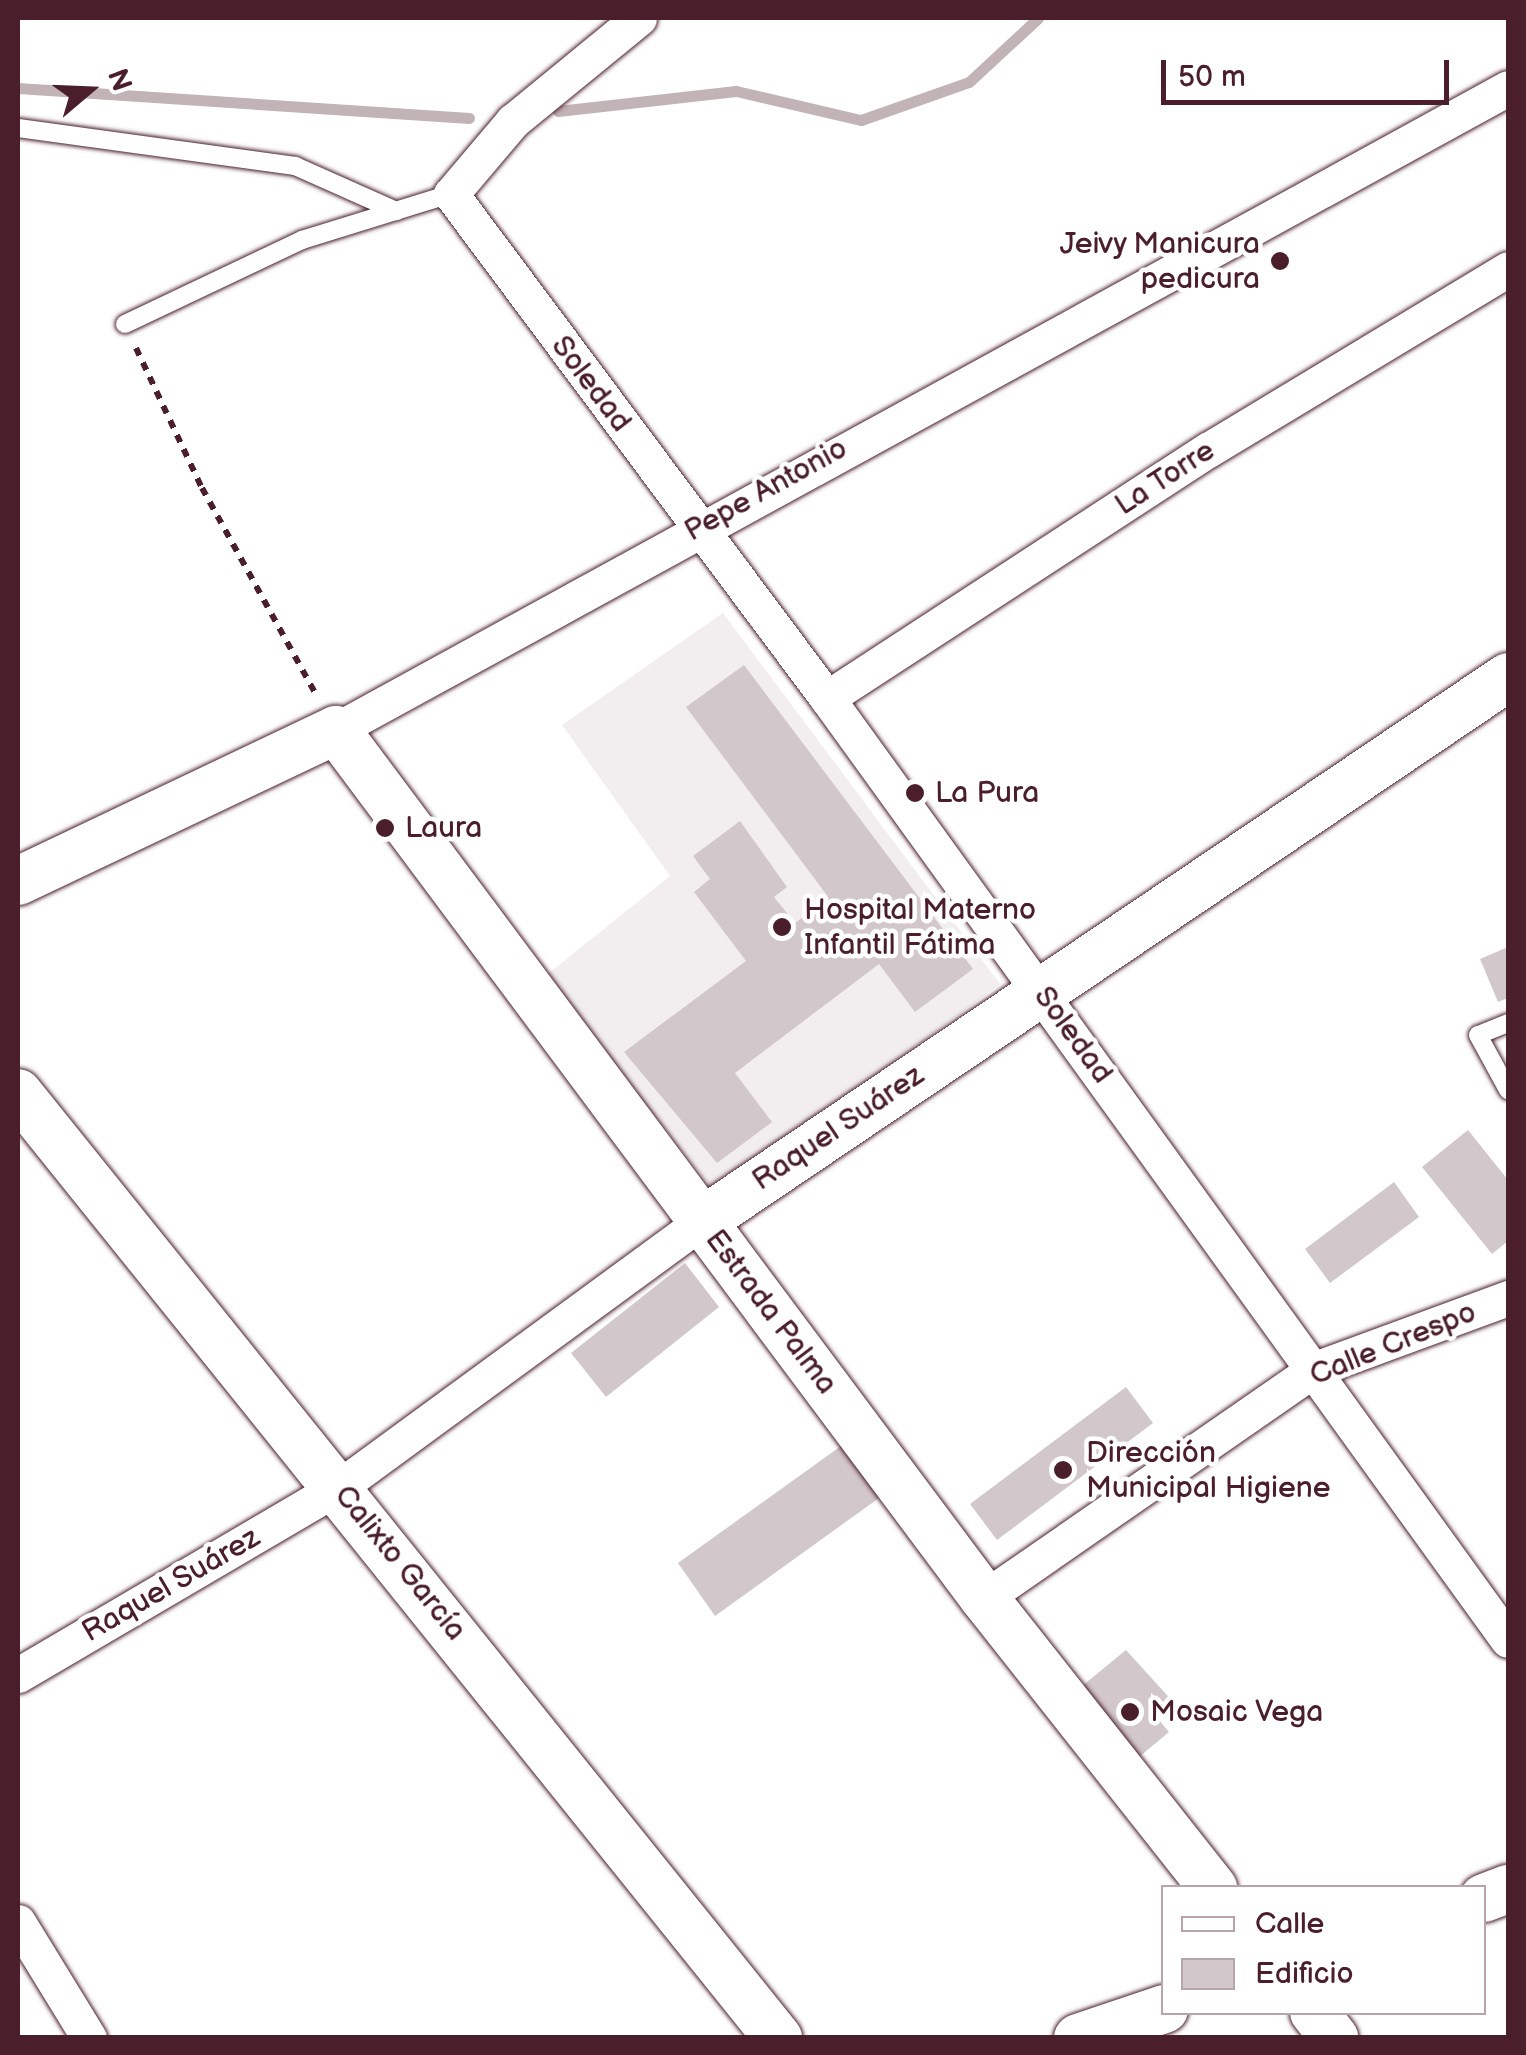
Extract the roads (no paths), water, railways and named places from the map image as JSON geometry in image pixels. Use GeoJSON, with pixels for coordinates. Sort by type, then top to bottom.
{"type":"FeatureCollection","features":[{"type":"Feature","properties":{"kind":"street"},"geometry":{"type":"LineString","coordinates":[[451,194],[513,121],[639,18]]}},
{"type":"Feature","properties":{"kind":"street","name":"Pepe Antonio"},"geometry":{"type":"LineString","coordinates":[[18,880],[336,730],[697,527],[1508,88]]}},
{"type":"Feature","properties":{"kind":"street","name":"Soledad"},"geometry":{"type":"LineString","coordinates":[[451,194],[827,698],[1316,1369],[1508,1640]]}},
{"type":"Feature","properties":{"kind":"street","name":"La Torre"},"geometry":{"type":"LineString","coordinates":[[827,698],[1208,450],[1508,269]]}},
{"type":"Feature","properties":{"kind":"street","name":"Raquel Suárez"},"geometry":{"type":"LineString","coordinates":[[18,1676],[339,1486],[704,1220],[1508,677]]}},
{"type":"Feature","properties":{"kind":"street","name":"Estrada Palma"},"geometry":{"type":"LineString","coordinates":[[336,730],[984,1598],[1211,1885]]}},
{"type":"Feature","properties":{"kind":"street","name":"Calixto García"},"geometry":{"type":"LineString","coordinates":[[18,1092],[339,1486],[778,2038]]}},
{"type":"Feature","properties":{"kind":"street","name":"Calle Crespo"},"geometry":{"type":"LineString","coordinates":[[984,1598],[1316,1369],[1508,1298]]}},
{"type":"Feature","properties":{"kind":"street"},"geometry":{"type":"LineString","coordinates":[[18,1922],[89,2038]]}},
{"type":"Feature","properties":{"kind":"street"},"geometry":{"type":"LineString","coordinates":[[1078,2038],[1161,2009]]}},
{"type":"Feature","properties":{"kind":"street"},"geometry":{"type":"LineString","coordinates":[[1316,2015],[1334,2038]]}},
{"type":"Feature","properties":{"kind":"lane"},"geometry":{"type":"LineString","coordinates":[[18,128],[295,166],[396,211]]}},
{"type":"Feature","properties":{"kind":"lane"},"geometry":{"type":"LineString","coordinates":[[125,324],[302,240],[451,194]]}},
{"type":"Feature","properties":{"kind":"lane"},"geometry":{"type":"LineString","coordinates":[[1508,1022],[1478,1035],[1508,1090]]}},
{"type":"Feature","properties":{"kind":"waterway"},"geometry":{"type":"LineString","coordinates":[[558,111],[736,91],[861,120],[969,82],[1038,18]]}},
{"type":"Feature","properties":{"kind":"waterway"},"geometry":{"type":"LineString","coordinates":[[18,88],[469,118]]}},
{"type":"Feature","properties":{"kind":"place","name":"Jeivy Manicura pedicura"},"geometry":{"type":"Point","coordinates":[1280,261]}},
{"type":"Feature","properties":{"kind":"place","name":"La Pura"},"geometry":{"type":"Point","coordinates":[915,793]}},
{"type":"Feature","properties":{"kind":"place","name":"Laura"},"geometry":{"type":"Point","coordinates":[385,828]}},
{"type":"Feature","properties":{"kind":"place","name":"Hospital Materno Infantil Fátima"},"geometry":{"type":"Point","coordinates":[782,927]}},
{"type":"Feature","properties":{"kind":"place","name":"Dirección Municipal Higiene"},"geometry":{"type":"Point","coordinates":[1063,1470]}},
{"type":"Feature","properties":{"kind":"place","name":"Mosaic Vega"},"geometry":{"type":"Point","coordinates":[1130,1712]}}]}
